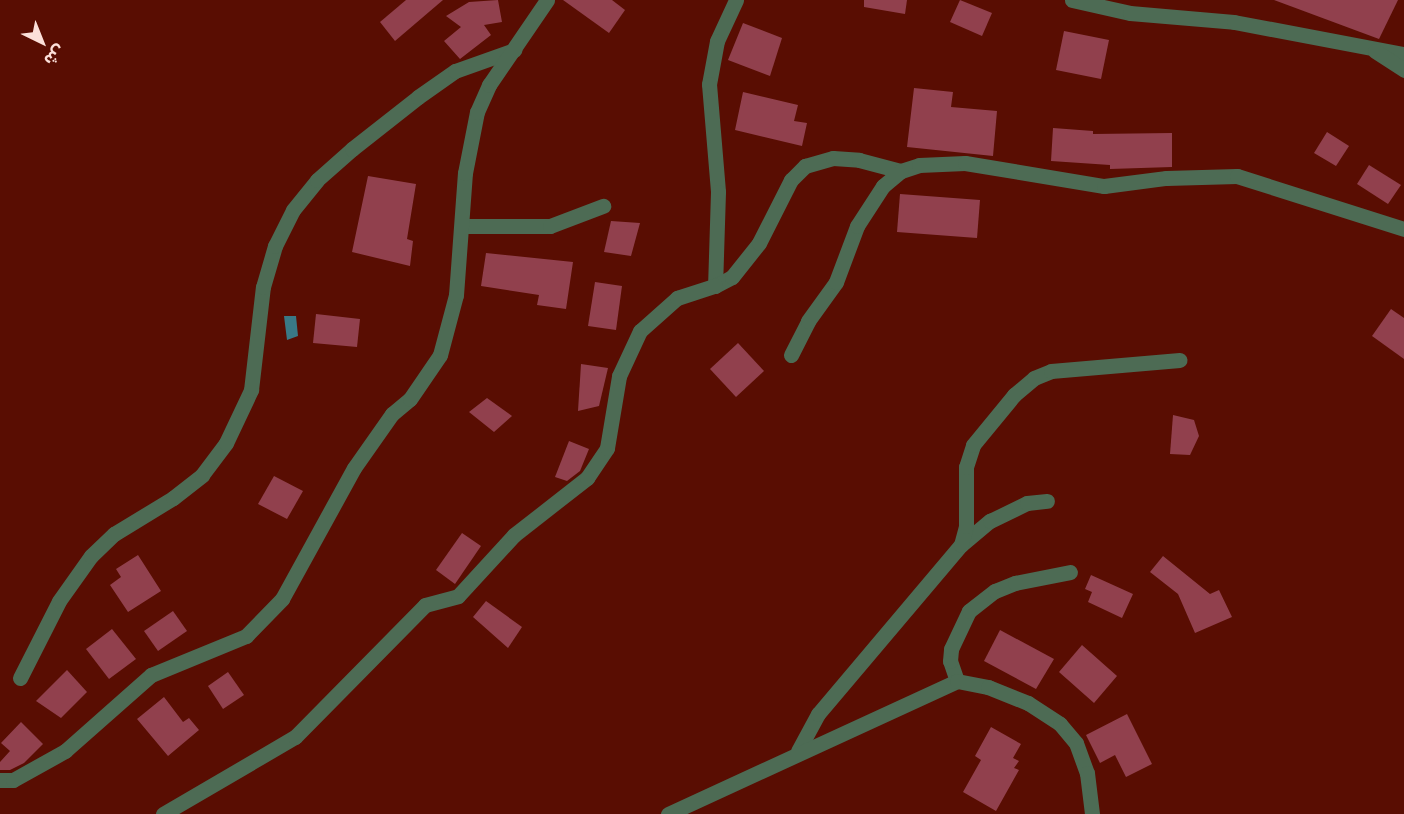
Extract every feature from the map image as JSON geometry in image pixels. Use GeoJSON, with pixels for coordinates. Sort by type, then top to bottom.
{"type":"FeatureCollection","features":[{"type":"Feature","properties":{"kind":"street"},"geometry":{"type":"LineString","coordinates":[[0,780],[13,780],[65,751],[152,675],[246,636],[282,598],[354,468],[392,414],[410,399],[440,355],[456,295],[465,173],[477,112],[514,50],[548,0]]}},
{"type":"Feature","properties":{"kind":"street"},"geometry":{"type":"LineString","coordinates":[[715,286],[718,192],[709,84],[717,40],[736,0]]}},
{"type":"Feature","properties":{"kind":"street"},"geometry":{"type":"LineString","coordinates":[[1072,0],[1130,13],[1234,22],[1375,51],[1404,54]]}},
{"type":"Feature","properties":{"kind":"street"},"geometry":{"type":"LineString","coordinates":[[20,678],[59,601],[91,556],[123,528],[173,498],[202,475],[226,443],[251,390],[263,287],[275,246],[293,210],[317,180],[410,103],[454,71],[514,50]]}},
{"type":"Feature","properties":{"kind":"street"},"geometry":{"type":"LineString","coordinates":[[1375,51],[1404,70]]}},
{"type":"Feature","properties":{"kind":"street"},"geometry":{"type":"LineString","coordinates":[[163,814],[295,737],[425,605],[458,597],[514,535],[587,478],[607,448],[619,376],[640,331],[677,298],[715,286],[732,277],[759,243],[791,180],[805,166],[833,158],[860,160],[901,171]]}},
{"type":"Feature","properties":{"kind":"street"},"geometry":{"type":"LineString","coordinates":[[791,355],[808,321],[836,282],[857,226],[883,186],[901,171],[919,165],[965,163],[1104,186],[1237,176],[1404,229]]}},
{"type":"Feature","properties":{"kind":"street"},"geometry":{"type":"LineString","coordinates":[[462,226],[550,226],[603,206]]}},
{"type":"Feature","properties":{"kind":"street"},"geometry":{"type":"LineString","coordinates":[[961,545],[966,518],[966,467],[973,445],[1024,386],[1051,371],[1075,366],[1180,360]]}},
{"type":"Feature","properties":{"kind":"street"},"geometry":{"type":"LineString","coordinates":[[798,751],[818,714],[961,545],[990,521],[1028,503],[1047,501]]}},
{"type":"Feature","properties":{"kind":"street"},"geometry":{"type":"LineString","coordinates":[[957,681],[950,661],[951,649],[969,611],[995,591],[1015,583],[1070,572]]}},
{"type":"Feature","properties":{"kind":"street"},"geometry":{"type":"LineString","coordinates":[[668,814],[798,751],[957,681],[988,687],[1029,703],[1060,724],[1076,743],[1087,773],[1092,814]]}},
{"type":"Feature","properties":{"kind":"water"},"geometry":{"type":"Polygon","coordinates":[[[284,316],[296,316],[298,336],[287,340],[284,316]]]}},
{"type":"Feature","properties":{"kind":"building"},"geometry":{"type":"Polygon","coordinates":[[[406,0],[443,0],[395,41],[380,22],[406,0]]]}},
{"type":"Feature","properties":{"kind":"building"},"geometry":{"type":"Polygon","coordinates":[[[498,0],[502,22],[484,25],[491,35],[460,59],[444,41],[461,27],[446,16],[469,2],[498,0]]]}},
{"type":"Feature","properties":{"kind":"building"},"geometry":{"type":"Polygon","coordinates":[[[563,0],[612,0],[625,10],[609,33],[563,0]]]}},
{"type":"Feature","properties":{"kind":"building"},"geometry":{"type":"Polygon","coordinates":[[[864,0],[907,0],[905,14],[864,7],[864,0]]]}},
{"type":"Feature","properties":{"kind":"building"},"geometry":{"type":"Polygon","coordinates":[[[960,0],[992,13],[982,36],[950,22],[960,0]]]}},
{"type":"Feature","properties":{"kind":"building"},"geometry":{"type":"Polygon","coordinates":[[[1274,0],[1398,0],[1379,39],[1274,0]]]}},
{"type":"Feature","properties":{"kind":"building"},"geometry":{"type":"Polygon","coordinates":[[[743,23],[782,38],[770,76],[728,60],[743,23]]]}},
{"type":"Feature","properties":{"kind":"building"},"geometry":{"type":"Polygon","coordinates":[[[1064,31],[1109,40],[1101,79],[1056,70],[1064,31]]]}},
{"type":"Feature","properties":{"kind":"building"},"geometry":{"type":"Polygon","coordinates":[[[914,88],[953,92],[951,107],[997,111],[993,156],[907,147],[914,88]]]}},
{"type":"Feature","properties":{"kind":"building"},"geometry":{"type":"Polygon","coordinates":[[[743,92],[798,105],[794,121],[807,123],[802,146],[735,130],[743,92]]]}},
{"type":"Feature","properties":{"kind":"building"},"geometry":{"type":"Polygon","coordinates":[[[1053,128],[1093,131],[1093,134],[1172,133],[1172,167],[1110,169],[1110,165],[1051,161],[1053,128]]]}},
{"type":"Feature","properties":{"kind":"building"},"geometry":{"type":"Polygon","coordinates":[[[1327,132],[1349,146],[1336,166],[1314,153],[1327,132]]]}},
{"type":"Feature","properties":{"kind":"building"},"geometry":{"type":"Polygon","coordinates":[[[1369,165],[1401,185],[1388,204],[1357,184],[1369,165]]]}},
{"type":"Feature","properties":{"kind":"building"},"geometry":{"type":"Polygon","coordinates":[[[368,176],[416,184],[407,239],[413,241],[410,266],[352,252],[368,176]]]}},
{"type":"Feature","properties":{"kind":"building"},"geometry":{"type":"Polygon","coordinates":[[[900,194],[980,200],[977,238],[897,232],[900,194]]]}},
{"type":"Feature","properties":{"kind":"building"},"geometry":{"type":"Polygon","coordinates":[[[611,221],[640,223],[631,256],[604,252],[611,221]]]}},
{"type":"Feature","properties":{"kind":"building"},"geometry":{"type":"Polygon","coordinates":[[[486,253],[573,262],[566,309],[537,305],[539,295],[481,286],[486,253]]]}},
{"type":"Feature","properties":{"kind":"building"},"geometry":{"type":"Polygon","coordinates":[[[595,282],[622,286],[616,330],[588,326],[595,282]]]}},
{"type":"Feature","properties":{"kind":"building"},"geometry":{"type":"Polygon","coordinates":[[[1391,309],[1404,318],[1404,359],[1372,336],[1391,309]]]}},
{"type":"Feature","properties":{"kind":"building"},"geometry":{"type":"Polygon","coordinates":[[[316,314],[360,319],[357,347],[313,343],[316,314]]]}},
{"type":"Feature","properties":{"kind":"building"},"geometry":{"type":"Polygon","coordinates":[[[738,343],[764,371],[736,397],[710,369],[738,343]]]}},
{"type":"Feature","properties":{"kind":"building"},"geometry":{"type":"Polygon","coordinates":[[[581,364],[608,368],[599,406],[578,411],[581,364]]]}},
{"type":"Feature","properties":{"kind":"building"},"geometry":{"type":"Polygon","coordinates":[[[487,398],[512,416],[494,432],[469,412],[487,398]]]}},
{"type":"Feature","properties":{"kind":"building"},"geometry":{"type":"Polygon","coordinates":[[[1173,415],[1194,420],[1199,436],[1190,455],[1170,454],[1173,415]]]}},
{"type":"Feature","properties":{"kind":"building"},"geometry":{"type":"Polygon","coordinates":[[[569,441],[589,449],[580,471],[567,481],[555,477],[569,441]]]}},
{"type":"Feature","properties":{"kind":"building"},"geometry":{"type":"Polygon","coordinates":[[[274,476],[303,491],[287,519],[258,504],[274,476]]]}},
{"type":"Feature","properties":{"kind":"building"},"geometry":{"type":"Polygon","coordinates":[[[462,533],[481,546],[455,584],[436,570],[462,533]]]}},
{"type":"Feature","properties":{"kind":"building"},"geometry":{"type":"Polygon","coordinates":[[[138,555],[161,591],[128,612],[110,585],[121,577],[116,569],[138,555]]]}},
{"type":"Feature","properties":{"kind":"building"},"geometry":{"type":"Polygon","coordinates":[[[1163,556],[1210,594],[1219,590],[1232,617],[1195,633],[1178,594],[1150,572],[1163,556]]]}},
{"type":"Feature","properties":{"kind":"building"},"geometry":{"type":"Polygon","coordinates":[[[1091,575],[1133,594],[1122,618],[1088,602],[1092,592],[1085,589],[1091,575]]]}},
{"type":"Feature","properties":{"kind":"building"},"geometry":{"type":"Polygon","coordinates":[[[486,601],[522,627],[508,648],[473,617],[486,601]]]}},
{"type":"Feature","properties":{"kind":"building"},"geometry":{"type":"Polygon","coordinates":[[[173,611],[187,631],[158,651],[144,631],[173,611]]]}},
{"type":"Feature","properties":{"kind":"building"},"geometry":{"type":"Polygon","coordinates":[[[112,629],[136,659],[109,679],[86,649],[112,629]]]}},
{"type":"Feature","properties":{"kind":"building"},"geometry":{"type":"Polygon","coordinates":[[[1000,630],[1054,659],[1036,689],[984,661],[1000,630]]]}},
{"type":"Feature","properties":{"kind":"building"},"geometry":{"type":"Polygon","coordinates":[[[1082,645],[1117,676],[1094,703],[1059,672],[1082,645]]]}},
{"type":"Feature","properties":{"kind":"building"},"geometry":{"type":"Polygon","coordinates":[[[67,670],[87,692],[61,718],[36,701],[67,670]]]}},
{"type":"Feature","properties":{"kind":"building"},"geometry":{"type":"Polygon","coordinates":[[[228,672],[244,695],[223,709],[208,686],[228,672]]]}},
{"type":"Feature","properties":{"kind":"building"},"geometry":{"type":"Polygon","coordinates":[[[164,697],[183,722],[189,718],[199,730],[168,756],[137,719],[164,697]]]}},
{"type":"Feature","properties":{"kind":"building"},"geometry":{"type":"Polygon","coordinates":[[[1127,714],[1152,764],[1126,777],[1115,755],[1100,763],[1086,735],[1127,714]]]}},
{"type":"Feature","properties":{"kind":"building"},"geometry":{"type":"Polygon","coordinates":[[[21,722],[43,744],[24,763],[10,770],[0,770],[0,762],[10,751],[1,743],[21,722]]]}},
{"type":"Feature","properties":{"kind":"building"},"geometry":{"type":"Polygon","coordinates":[[[991,727],[1021,744],[1013,758],[1019,761],[1014,768],[1019,770],[996,811],[963,792],[981,760],[975,756],[991,727]]]}}]}
